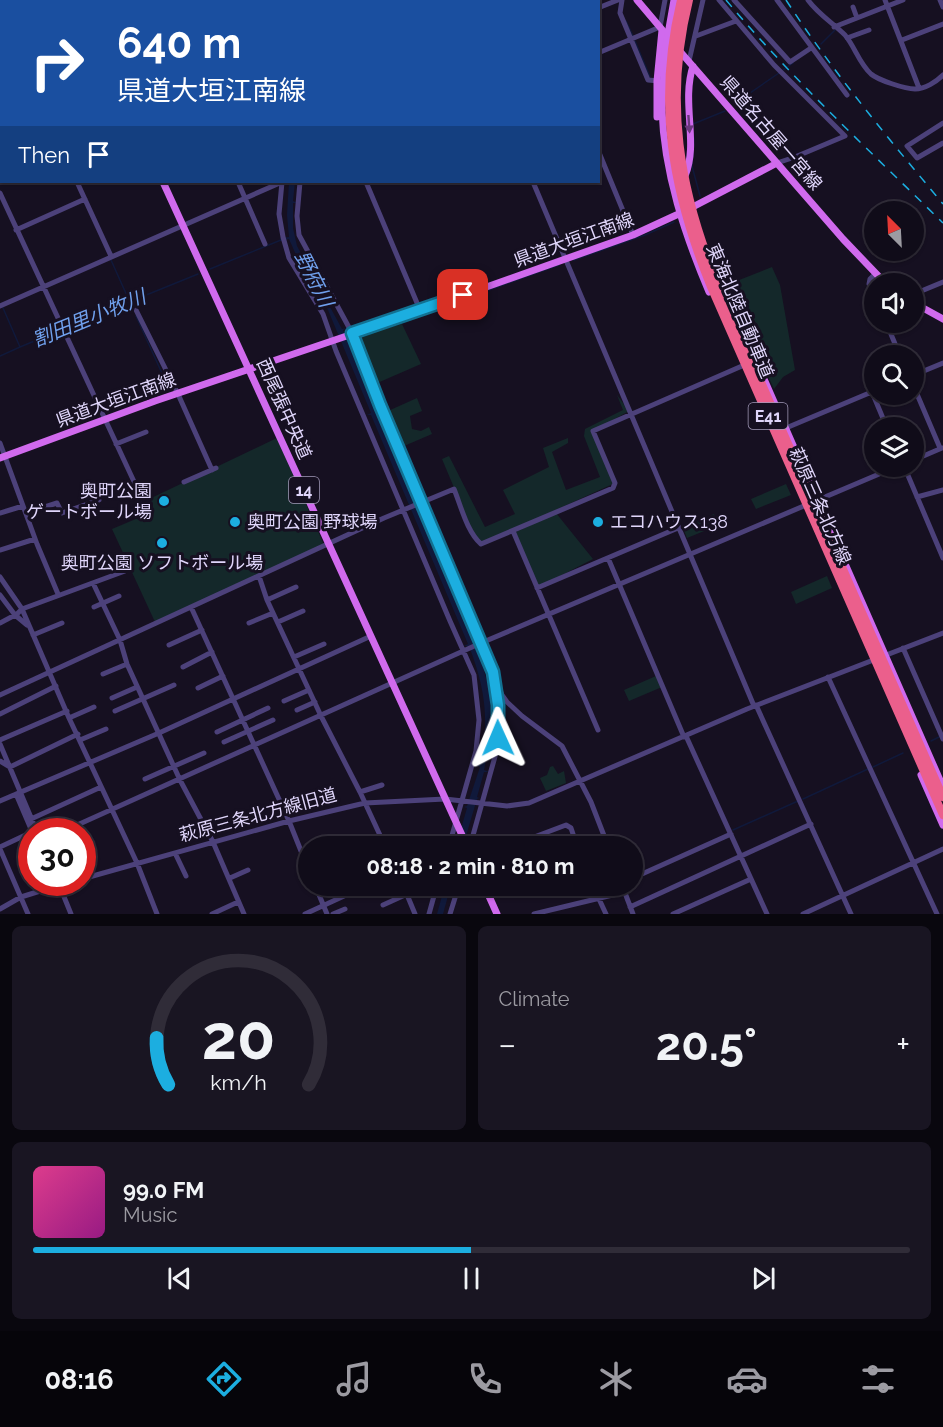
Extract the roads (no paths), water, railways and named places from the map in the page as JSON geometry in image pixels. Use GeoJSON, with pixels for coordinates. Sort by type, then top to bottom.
{"type":"FeatureCollection","features":[{"type":"Feature","properties":{"kind":"highway","name":"東海北陸自動車道"},"geometry":{"type":"LineString","coordinates":[[681,0],[671,56],[669,119],[675,170],[688,224],[716,297],[943,815]]}},
{"type":"Feature","properties":{"kind":"highway","name":"東海北陸自動車道"},"geometry":{"type":"LineString","coordinates":[[689,0],[678,57],[676,97],[680,158],[695,222],[718,284],[943,797]]}},
{"type":"Feature","properties":{"kind":"main road","name":"県道名古屋一宮線"},"geometry":{"type":"LineString","coordinates":[[637,0],[874,273]]}},
{"type":"Feature","properties":{"kind":"main road","name":"萩原三条北方線"},"geometry":{"type":"LineString","coordinates":[[674,0],[664,51],[662,111],[664,144],[675,197],[683,212],[704,281],[943,825]]}},
{"type":"Feature","properties":{"kind":"main road"},"geometry":{"type":"LineString","coordinates":[[661,29],[657,81],[659,141],[668,165]]}},
{"type":"Feature","properties":{"kind":"main road"},"geometry":{"type":"LineString","coordinates":[[673,188],[685,175],[690,154],[687,97],[691,64]]}},
{"type":"Feature","properties":{"kind":"main road","name":"県道大垣江南線"},"geometry":{"type":"LineString","coordinates":[[3,457],[104,419],[633,235],[777,163]]}},
{"type":"Feature","properties":{"kind":"main road","name":"西尾張中央道"},"geometry":{"type":"LineString","coordinates":[[163,183],[463,836]]}},
{"type":"Feature","properties":{"kind":"main road","name":"萩原三条北方線"},"geometry":{"type":"LineString","coordinates":[[683,212],[698,227],[943,787]]}},
{"type":"Feature","properties":{"kind":"main road"},"geometry":{"type":"LineString","coordinates":[[924,309],[943,319]]}},
{"type":"Feature","properties":{"kind":"main road"},"geometry":{"type":"LineString","coordinates":[[489,896],[496,914]]}},
{"type":"Feature","properties":{"kind":"street"},"geometry":{"type":"LineString","coordinates":[[600,7],[620,0],[620,13],[648,80],[689,83]]}},
{"type":"Feature","properties":{"kind":"street"},"geometry":{"type":"LineString","coordinates":[[600,52],[661,29],[665,0]]}},
{"type":"Feature","properties":{"kind":"street"},"geometry":{"type":"LineString","coordinates":[[691,64],[703,0]]}},
{"type":"Feature","properties":{"kind":"street"},"geometry":{"type":"LineString","coordinates":[[719,0],[774,65],[845,136],[795,158],[777,163]]}},
{"type":"Feature","properties":{"kind":"street"},"geometry":{"type":"LineString","coordinates":[[734,0],[790,62],[811,48]]}},
{"type":"Feature","properties":{"kind":"street"},"geometry":{"type":"LineString","coordinates":[[777,0],[847,95]]}},
{"type":"Feature","properties":{"kind":"street"},"geometry":{"type":"LineString","coordinates":[[808,0],[847,38],[863,65],[875,77],[908,88],[919,88],[942,78]]}},
{"type":"Feature","properties":{"kind":"street"},"geometry":{"type":"LineString","coordinates":[[834,27],[886,3],[903,0]]}},
{"type":"Feature","properties":{"kind":"street"},"geometry":{"type":"LineString","coordinates":[[940,0],[943,7]]}},
{"type":"Feature","properties":{"kind":"street"},"geometry":{"type":"LineString","coordinates":[[886,3],[919,88]]}},
{"type":"Feature","properties":{"kind":"street"},"geometry":{"type":"LineString","coordinates":[[853,7],[857,18]]}},
{"type":"Feature","properties":{"kind":"street"},"geometry":{"type":"LineString","coordinates":[[696,36],[736,21]]}},
{"type":"Feature","properties":{"kind":"street"},"geometry":{"type":"LineString","coordinates":[[902,40],[943,24]]}},
{"type":"Feature","properties":{"kind":"street"},"geometry":{"type":"LineString","coordinates":[[847,38],[869,30]]}},
{"type":"Feature","properties":{"kind":"street"},"geometry":{"type":"LineString","coordinates":[[943,123],[907,146],[917,158],[943,143]]}},
{"type":"Feature","properties":{"kind":"street"},"geometry":{"type":"LineString","coordinates":[[600,155],[633,235]]}},
{"type":"Feature","properties":{"kind":"street"},"geometry":{"type":"LineString","coordinates":[[77,183],[111,256]]}},
{"type":"Feature","properties":{"kind":"street"},"geometry":{"type":"LineString","coordinates":[[238,183],[266,244]]}},
{"type":"Feature","properties":{"kind":"street"},"geometry":{"type":"LineString","coordinates":[[0,296],[2,305],[281,183]]}},
{"type":"Feature","properties":{"kind":"street"},"geometry":{"type":"LineString","coordinates":[[283,183],[279,214],[289,258],[323,314],[336,351],[476,684],[479,720],[476,751],[452,836]]}},
{"type":"Feature","properties":{"kind":"street"},"geometry":{"type":"LineString","coordinates":[[300,183],[297,216],[299,235],[352,333],[493,672],[507,702],[567,752],[604,836]]}},
{"type":"Feature","properties":{"kind":"street"},"geometry":{"type":"LineString","coordinates":[[366,183],[420,310]]}},
{"type":"Feature","properties":{"kind":"street"},"geometry":{"type":"LineString","coordinates":[[533,183],[755,705],[852,914]]}},
{"type":"Feature","properties":{"kind":"street"},"geometry":{"type":"LineString","coordinates":[[0,193],[143,501]]}},
{"type":"Feature","properties":{"kind":"street"},"geometry":{"type":"LineString","coordinates":[[16,230],[85,199]]}},
{"type":"Feature","properties":{"kind":"street"},"geometry":{"type":"LineString","coordinates":[[924,290],[943,282]]}},
{"type":"Feature","properties":{"kind":"street"},"geometry":{"type":"LineString","coordinates":[[136,310],[214,469],[184,482]]}},
{"type":"Feature","properties":{"kind":"street"},"geometry":{"type":"LineString","coordinates":[[924,371],[943,363]]}},
{"type":"Feature","properties":{"kind":"street"},"geometry":{"type":"LineString","coordinates":[[0,695],[454,489],[476,540],[481,544],[614,488],[615,483],[593,431],[742,366]]}},
{"type":"Feature","properties":{"kind":"street"},"geometry":{"type":"LineString","coordinates":[[786,428],[864,396]]}},
{"type":"Feature","properties":{"kind":"street"},"geometry":{"type":"LineString","coordinates":[[922,405],[942,448],[924,456]]}},
{"type":"Feature","properties":{"kind":"street"},"geometry":{"type":"LineString","coordinates":[[116,444],[146,432]]}},
{"type":"Feature","properties":{"kind":"street"},"geometry":{"type":"LineString","coordinates":[[0,443],[3,457],[58,594]]}},
{"type":"Feature","properties":{"kind":"street"},"geometry":{"type":"LineString","coordinates":[[94,818],[481,643],[873,477]]}},
{"type":"Feature","properties":{"kind":"street"},"geometry":{"type":"LineString","coordinates":[[909,477],[943,558]]}},
{"type":"Feature","properties":{"kind":"street"},"geometry":{"type":"LineString","coordinates":[[917,497],[943,490]]}},
{"type":"Feature","properties":{"kind":"street"},"geometry":{"type":"LineString","coordinates":[[26,513],[57,503],[62,513],[99,500]]}},
{"type":"Feature","properties":{"kind":"street"},"geometry":{"type":"LineString","coordinates":[[0,513],[23,506]]}},
{"type":"Feature","properties":{"kind":"street"},"geometry":{"type":"LineString","coordinates":[[537,588],[678,528]]}},
{"type":"Feature","properties":{"kind":"street"},"geometry":{"type":"LineString","coordinates":[[513,531],[598,730]]}},
{"type":"Feature","properties":{"kind":"street"},"geometry":{"type":"LineString","coordinates":[[0,550],[35,539]]}},
{"type":"Feature","properties":{"kind":"street"},"geometry":{"type":"LineString","coordinates":[[608,558],[685,736],[767,914]]}},
{"type":"Feature","properties":{"kind":"street"},"geometry":{"type":"LineString","coordinates":[[0,623],[22,609],[58,594],[125,571]]}},
{"type":"Feature","properties":{"kind":"street"},"geometry":{"type":"LineString","coordinates":[[259,576],[267,600],[321,716],[380,836]]}},
{"type":"Feature","properties":{"kind":"street"},"geometry":{"type":"LineString","coordinates":[[0,577],[22,609],[157,914]]}},
{"type":"Feature","properties":{"kind":"street"},"geometry":{"type":"LineString","coordinates":[[93,583],[120,640],[127,664],[142,699],[180,780],[213,842],[244,914]]}},
{"type":"Feature","properties":{"kind":"street"},"geometry":{"type":"LineString","coordinates":[[267,600],[296,587]]}},
{"type":"Feature","properties":{"kind":"street"},"geometry":{"type":"LineString","coordinates":[[0,595],[15,615],[29,626]]}},
{"type":"Feature","properties":{"kind":"street"},"geometry":{"type":"LineString","coordinates":[[94,607],[119,596]]}},
{"type":"Feature","properties":{"kind":"street"},"geometry":{"type":"LineString","coordinates":[[191,607],[298,844]]}},
{"type":"Feature","properties":{"kind":"street"},"geometry":{"type":"LineString","coordinates":[[278,622],[303,611]]}},
{"type":"Feature","properties":{"kind":"street"},"geometry":{"type":"LineString","coordinates":[[249,623],[273,613]]}},
{"type":"Feature","properties":{"kind":"street"},"geometry":{"type":"LineString","coordinates":[[33,635],[62,623]]}},
{"type":"Feature","properties":{"kind":"street"},"geometry":{"type":"LineString","coordinates":[[169,645],[202,630]]}},
{"type":"Feature","properties":{"kind":"street","name":"萩原三条北方線旧道"},"geometry":{"type":"LineString","coordinates":[[96,875],[289,821],[365,803],[445,799],[507,806],[529,803],[755,705],[943,633]]}},
{"type":"Feature","properties":{"kind":"street"},"geometry":{"type":"LineString","coordinates":[[0,801],[159,734],[370,636]]}},
{"type":"Feature","properties":{"kind":"street"},"geometry":{"type":"LineString","coordinates":[[294,657],[324,644]]}},
{"type":"Feature","properties":{"kind":"street"},"geometry":{"type":"LineString","coordinates":[[903,648],[943,739]]}},
{"type":"Feature","properties":{"kind":"street"},"geometry":{"type":"LineString","coordinates":[[183,667],[212,652]]}},
{"type":"Feature","properties":{"kind":"street"},"geometry":{"type":"LineString","coordinates":[[103,674],[127,664]]}},
{"type":"Feature","properties":{"kind":"street"},"geometry":{"type":"LineString","coordinates":[[471,836],[482,804],[498,738],[498,705],[493,672]]}},
{"type":"Feature","properties":{"kind":"street"},"geometry":{"type":"LineString","coordinates":[[198,688],[223,676]]}},
{"type":"Feature","properties":{"kind":"street"},"geometry":{"type":"LineString","coordinates":[[828,677],[937,914]]}},
{"type":"Feature","properties":{"kind":"street"},"geometry":{"type":"LineString","coordinates":[[115,711],[174,685]]}},
{"type":"Feature","properties":{"kind":"street"},"geometry":{"type":"LineString","coordinates":[[0,714],[56,686]]}},
{"type":"Feature","properties":{"kind":"street"},"geometry":{"type":"LineString","coordinates":[[112,698],[137,687]]}},
{"type":"Feature","properties":{"kind":"street"},"geometry":{"type":"LineString","coordinates":[[284,701],[309,690]]}},
{"type":"Feature","properties":{"kind":"street"},"geometry":{"type":"LineString","coordinates":[[297,710],[315,702]]}},
{"type":"Feature","properties":{"kind":"street"},"geometry":{"type":"LineString","coordinates":[[69,718],[94,707]]}},
{"type":"Feature","properties":{"kind":"street"},"geometry":{"type":"LineString","coordinates":[[218,732],[268,708]]}},
{"type":"Feature","properties":{"kind":"street"},"geometry":{"type":"LineString","coordinates":[[28,818],[0,742],[67,711]]}},
{"type":"Feature","properties":{"kind":"street"},"geometry":{"type":"LineString","coordinates":[[224,742],[273,720]]}},
{"type":"Feature","properties":{"kind":"street"},"geometry":{"type":"LineString","coordinates":[[10,767],[79,737],[106,729]]}},
{"type":"Feature","properties":{"kind":"street"},"geometry":{"type":"LineString","coordinates":[[145,779],[204,753]]}},
{"type":"Feature","properties":{"kind":"street"},"geometry":{"type":"LineString","coordinates":[[0,761],[10,767]]}},
{"type":"Feature","properties":{"kind":"street"},"geometry":{"type":"LineString","coordinates":[[360,792],[382,785]]}},
{"type":"Feature","properties":{"kind":"street"},"geometry":{"type":"LineString","coordinates":[[33,818],[101,787]]}},
{"type":"Feature","properties":{"kind":"street"},"geometry":{"type":"LineString","coordinates":[[18,792],[31,818]]}},
{"type":"Feature","properties":{"kind":"street"},"geometry":{"type":"LineString","coordinates":[[630,907],[811,824]]}},
{"type":"Feature","properties":{"kind":"street"},"geometry":{"type":"LineString","coordinates":[[537,836],[566,825],[571,828],[574,836]]}},
{"type":"Feature","properties":{"kind":"street"},"geometry":{"type":"LineString","coordinates":[[643,874],[731,834]]}},
{"type":"Feature","properties":{"kind":"street"},"geometry":{"type":"LineString","coordinates":[[18,838],[0,848],[28,914]]}},
{"type":"Feature","properties":{"kind":"street"},"geometry":{"type":"LineString","coordinates":[[803,914],[943,849]]}},
{"type":"Feature","properties":{"kind":"street"},"geometry":{"type":"LineString","coordinates":[[175,853],[186,876]]}},
{"type":"Feature","properties":{"kind":"street"},"geometry":{"type":"LineString","coordinates":[[230,878],[248,870]]}},
{"type":"Feature","properties":{"kind":"street"},"geometry":{"type":"LineString","coordinates":[[673,914],[751,879]]}},
{"type":"Feature","properties":{"kind":"street"},"geometry":{"type":"LineString","coordinates":[[63,896],[71,914]]}},
{"type":"Feature","properties":{"kind":"street"},"geometry":{"type":"LineString","coordinates":[[319,896],[327,914]]}},
{"type":"Feature","properties":{"kind":"street"},"geometry":{"type":"LineString","coordinates":[[304,914],[344,896]]}},
{"type":"Feature","properties":{"kind":"street"},"geometry":{"type":"LineString","coordinates":[[383,905],[404,896]]}},
{"type":"Feature","properties":{"kind":"street"},"geometry":{"type":"LineString","coordinates":[[406,896],[415,914]]}},
{"type":"Feature","properties":{"kind":"street"},"geometry":{"type":"LineString","coordinates":[[429,914],[434,896]]}},
{"type":"Feature","properties":{"kind":"street"},"geometry":{"type":"LineString","coordinates":[[450,914],[456,896]]}},
{"type":"Feature","properties":{"kind":"street"},"geometry":{"type":"LineString","coordinates":[[534,914],[610,896]]}},
{"type":"Feature","properties":{"kind":"street"},"geometry":{"type":"LineString","coordinates":[[626,896],[633,914]]}},
{"type":"Feature","properties":{"kind":"street"},"geometry":{"type":"LineString","coordinates":[[0,909],[21,897]]}},
{"type":"Feature","properties":{"kind":"street"},"geometry":{"type":"LineString","coordinates":[[598,899],[606,914]]}},
{"type":"Feature","properties":{"kind":"street"},"geometry":{"type":"LineString","coordinates":[[212,914],[238,902]]}},
{"type":"Feature","properties":{"kind":"street"},"geometry":{"type":"LineString","coordinates":[[333,914],[345,909]]}},
{"type":"Feature","properties":{"kind":"water","name":"野府川"},"geometry":{"type":"Polygon","coordinates":[[[289,183],[295,183],[293,201],[297,203],[293,203],[293,228],[297,246],[342,329],[347,328],[343,330],[373,401],[377,401],[374,403],[379,416],[383,417],[380,419],[401,467],[405,467],[401,469],[474,642],[478,641],[474,644],[489,689],[492,689],[490,691],[491,735],[484,770],[489,772],[484,772],[477,797],[479,798],[466,836],[459,836],[467,808],[464,807],[467,806],[480,767],[476,765],[480,765],[485,733],[484,704],[479,676],[469,646],[464,646],[468,644],[371,415],[367,415],[371,413],[328,310],[301,266],[289,239],[281,241],[280,238],[289,237],[287,215],[289,183]]]}},
{"type":"Feature","properties":{"kind":"water"},"geometry":{"type":"Polygon","coordinates":[[[442,896],[448,896],[443,914],[437,914],[442,896]]]}},
{"type":"Feature","properties":{"kind":"waterway"},"geometry":{"type":"LineString","coordinates":[[626,21],[633,36]]}},
{"type":"Feature","properties":{"kind":"waterway"},"geometry":{"type":"LineString","coordinates":[[821,44],[835,30]]}},
{"type":"Feature","properties":{"kind":"waterway"},"geometry":{"type":"LineString","coordinates":[[635,41],[650,77]]}},
{"type":"Feature","properties":{"kind":"waterway"},"geometry":{"type":"LineString","coordinates":[[783,70],[793,63]]}},
{"type":"Feature","properties":{"kind":"waterway"},"geometry":{"type":"LineString","coordinates":[[734,104],[779,73]]}},
{"type":"Feature","properties":{"kind":"waterway"},"geometry":{"type":"LineString","coordinates":[[693,124],[725,111]]}},
{"type":"Feature","properties":{"kind":"waterway"},"geometry":{"type":"LineString","coordinates":[[694,138],[692,166],[700,196]]}},
{"type":"Feature","properties":{"kind":"waterway"},"geometry":{"type":"LineString","coordinates":[[574,260],[645,235],[674,222]]}},
{"type":"Feature","properties":{"kind":"waterway","name":"割田里小牧川"},"geometry":{"type":"LineString","coordinates":[[210,269],[281,240]]}},
{"type":"Feature","properties":{"kind":"waterway"},"geometry":{"type":"LineString","coordinates":[[111,260],[128,298]]}},
{"type":"Feature","properties":{"kind":"waterway"},"geometry":{"type":"LineString","coordinates":[[478,294],[559,265]]}},
{"type":"Feature","properties":{"kind":"waterway","name":"割田里小牧川"},"geometry":{"type":"LineString","coordinates":[[65,328],[198,274]]}},
{"type":"Feature","properties":{"kind":"waterway"},"geometry":{"type":"LineString","coordinates":[[389,325],[464,299]]}},
{"type":"Feature","properties":{"kind":"waterway","name":"割田里小牧川"},"geometry":{"type":"LineString","coordinates":[[3,308],[20,347],[61,330]]}},
{"type":"Feature","properties":{"kind":"waterway"},"geometry":{"type":"LineString","coordinates":[[136,316],[170,391]]}},
{"type":"Feature","properties":{"kind":"waterway"},"geometry":{"type":"LineString","coordinates":[[0,356],[20,347]]}},
{"type":"Feature","properties":{"kind":"waterway"},"geometry":{"type":"LineString","coordinates":[[931,741],[939,737]]}},
{"type":"Feature","properties":{"kind":"waterway"},"geometry":{"type":"LineString","coordinates":[[873,767],[903,753]]}},
{"type":"Feature","properties":{"kind":"waterway"},"geometry":{"type":"LineString","coordinates":[[803,799],[868,769]]}},
{"type":"Feature","properties":{"kind":"waterway"},"geometry":{"type":"LineString","coordinates":[[733,830],[798,801]]}},
{"type":"Feature","properties":{"kind":"railway"},"geometry":{"type":"LineString","coordinates":[[726,0],[805,86],[943,223]]}},
{"type":"Feature","properties":{"kind":"railway"},"geometry":{"type":"LineString","coordinates":[[786,0],[842,79],[943,204]]}},
{"type":"Feature","properties":{"kind":"place","name":"奥町公園 ゲートボール場"},"geometry":{"type":"Point","coordinates":[164,501]}},
{"type":"Feature","properties":{"kind":"place","name":"奥町公園 野球場"},"geometry":{"type":"Point","coordinates":[235,522]}},
{"type":"Feature","properties":{"kind":"place","name":"エコハウス138"},"geometry":{"type":"Point","coordinates":[598,522]}},
{"type":"Feature","properties":{"kind":"place","name":"奥町公園 ソフトボール場"},"geometry":{"type":"Point","coordinates":[162,543]}}]}
